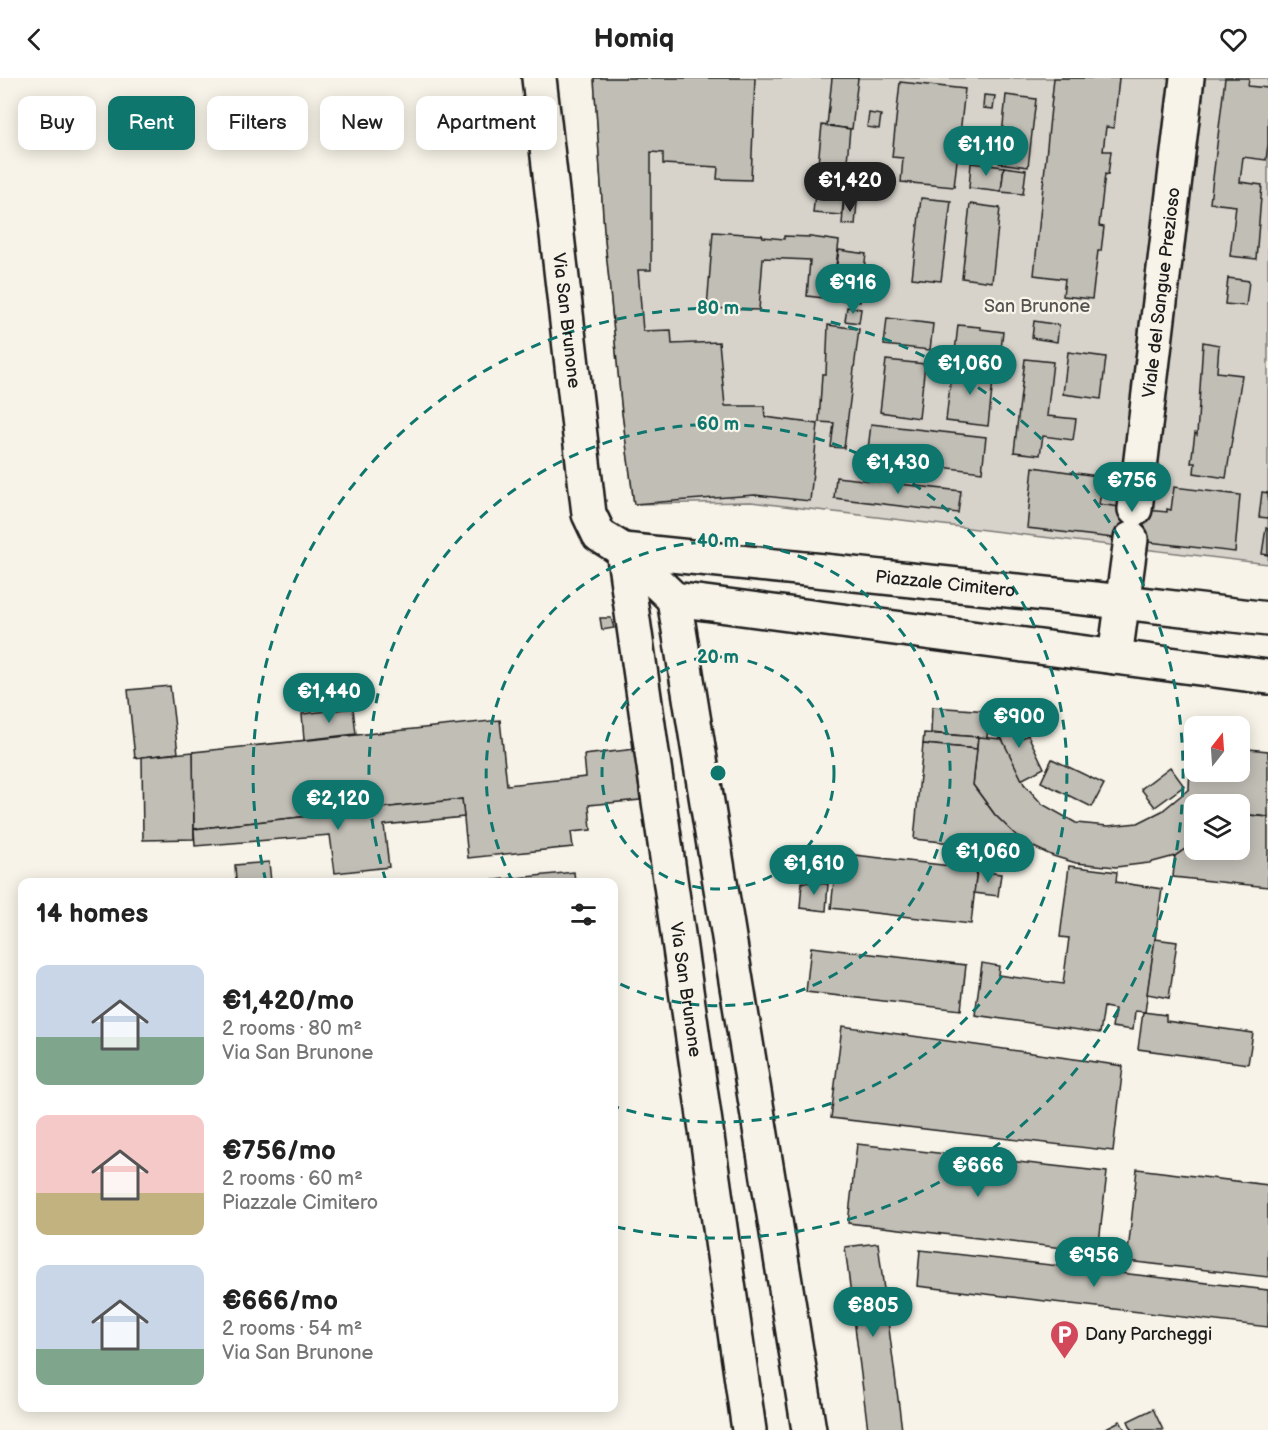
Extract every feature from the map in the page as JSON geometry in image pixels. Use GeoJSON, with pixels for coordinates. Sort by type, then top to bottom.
{"type":"FeatureCollection","features":[{"type":"Feature","properties":{"kind":"street","name":"Via San Brunone"},"geometry":{"type":"LineString","coordinates":[[539,78],[589,514],[599,535],[622,550],[674,599]]}},
{"type":"Feature","properties":{"kind":"street","name":"Viale del Sangue Prezioso"},"geometry":{"type":"LineString","coordinates":[[1115,657],[1187,78]]}},
{"type":"Feature","properties":{"kind":"street","name":"Via San Brunone"},"geometry":{"type":"LineString","coordinates":[[622,550],[749,1430]]}},
{"type":"Feature","properties":{"kind":"street","name":"Piazzale Cimitero"},"geometry":{"type":"LineString","coordinates":[[622,550],[1268,619]]}},
{"type":"Feature","properties":{"kind":"street"},"geometry":{"type":"LineString","coordinates":[[809,1430],[674,599],[1268,677]]}},
{"type":"Feature","properties":{"kind":"green space","name":"San Brunone"},"geometry":{"type":"Polygon","coordinates":[[[594,78],[1268,78],[1268,564],[751,502],[634,504],[622,413],[604,230],[594,78]]]}},
{"type":"Feature","properties":{"kind":"building"},"geometry":{"type":"Polygon","coordinates":[[[594,78],[755,78],[751,180],[717,179],[718,167],[663,164],[663,153],[651,152],[651,270],[638,270],[643,331],[671,330],[672,344],[719,342],[725,406],[764,406],[765,417],[818,424],[810,501],[755,495],[634,504],[622,413],[604,230],[594,78]]]}},
{"type":"Feature","properties":{"kind":"building"},"geometry":{"type":"Polygon","coordinates":[[[832,78],[858,78],[852,129],[827,126],[832,78]]]}},
{"type":"Feature","properties":{"kind":"building"},"geometry":{"type":"Polygon","coordinates":[[[1054,78],[1119,78],[1114,128],[1106,127],[1103,151],[1111,151],[1108,175],[1105,174],[1099,226],[1104,227],[1101,251],[1098,251],[1092,299],[1063,296],[1065,279],[1034,275],[1054,78]]]}},
{"type":"Feature","properties":{"kind":"building"},"geometry":{"type":"Polygon","coordinates":[[[1225,78],[1249,78],[1248,86],[1268,88],[1266,160],[1243,157],[1240,182],[1262,185],[1256,259],[1230,256],[1236,206],[1210,203],[1225,78]]]}},
{"type":"Feature","properties":{"kind":"building"},"geometry":{"type":"Polygon","coordinates":[[[900,82],[965,89],[954,187],[901,182],[903,158],[892,157],[900,82]]]}},
{"type":"Feature","properties":{"kind":"building"},"geometry":{"type":"Polygon","coordinates":[[[984,95],[995,96],[993,109],[983,108],[984,95]]]}},
{"type":"Feature","properties":{"kind":"building"},"geometry":{"type":"Polygon","coordinates":[[[1006,95],[1036,99],[1028,167],[999,163],[1001,150],[974,147],[975,133],[1002,135],[1006,95]]]}},
{"type":"Feature","properties":{"kind":"building"},"geometry":{"type":"Polygon","coordinates":[[[869,113],[881,115],[879,129],[867,127],[869,113]]]}},
{"type":"Feature","properties":{"kind":"building"},"geometry":{"type":"Polygon","coordinates":[[[822,125],[850,129],[842,215],[813,213],[822,125]]]}},
{"type":"Feature","properties":{"kind":"building"},"geometry":{"type":"Polygon","coordinates":[[[971,163],[1004,167],[1001,192],[969,188],[971,163]]]}},
{"type":"Feature","properties":{"kind":"building"},"geometry":{"type":"Polygon","coordinates":[[[1004,167],[1026,170],[1023,194],[1001,192],[1004,167]]]}},
{"type":"Feature","properties":{"kind":"building"},"geometry":{"type":"Polygon","coordinates":[[[921,198],[951,201],[941,281],[912,278],[921,198]]]}},
{"type":"Feature","properties":{"kind":"building"},"geometry":{"type":"Polygon","coordinates":[[[844,201],[857,202],[855,225],[842,224],[844,201]]]}},
{"type":"Feature","properties":{"kind":"building"},"geometry":{"type":"Polygon","coordinates":[[[970,204],[1000,208],[992,282],[962,278],[970,204]]]}},
{"type":"Feature","properties":{"kind":"building"},"geometry":{"type":"Polygon","coordinates":[[[713,232],[762,235],[784,239],[784,236],[811,237],[839,241],[832,299],[807,296],[810,260],[763,258],[759,310],[707,308],[713,232]]]}},
{"type":"Feature","properties":{"kind":"building"},"geometry":{"type":"Polygon","coordinates":[[[839,250],[866,254],[860,302],[832,299],[839,250]]]}},
{"type":"Feature","properties":{"kind":"building"},"geometry":{"type":"Polygon","coordinates":[[[1228,278],[1249,281],[1246,306],[1225,304],[1228,278]]]}},
{"type":"Feature","properties":{"kind":"building"},"geometry":{"type":"Polygon","coordinates":[[[847,307],[861,309],[859,323],[845,321],[847,307]]]}},
{"type":"Feature","properties":{"kind":"building"},"geometry":{"type":"Polygon","coordinates":[[[887,318],[933,324],[930,350],[884,345],[887,318]]]}},
{"type":"Feature","properties":{"kind":"building"},"geometry":{"type":"Polygon","coordinates":[[[1034,321],[1059,325],[1057,342],[1032,338],[1034,321]]]}},
{"type":"Feature","properties":{"kind":"building"},"geometry":{"type":"Polygon","coordinates":[[[828,325],[859,329],[844,448],[831,447],[834,423],[819,422],[822,374],[826,374],[828,325]]]}},
{"type":"Feature","properties":{"kind":"building"},"geometry":{"type":"Polygon","coordinates":[[[958,325],[1003,332],[1000,357],[955,352],[958,325]]]}},
{"type":"Feature","properties":{"kind":"building"},"geometry":{"type":"Polygon","coordinates":[[[1203,342],[1219,345],[1217,372],[1242,375],[1226,478],[1194,473],[1195,463],[1191,463],[1195,433],[1197,435],[1203,342]]]}},
{"type":"Feature","properties":{"kind":"building"},"geometry":{"type":"Polygon","coordinates":[[[1068,352],[1106,357],[1101,399],[1063,394],[1068,352]]]}},
{"type":"Feature","properties":{"kind":"building"},"geometry":{"type":"Polygon","coordinates":[[[1025,359],[1053,362],[1047,416],[1076,419],[1073,440],[1043,436],[1040,455],[1014,452],[1025,359]]]}},
{"type":"Feature","properties":{"kind":"building"},"geometry":{"type":"Polygon","coordinates":[[[886,360],[925,364],[919,418],[880,412],[886,360]]]}},
{"type":"Feature","properties":{"kind":"building"},"geometry":{"type":"Polygon","coordinates":[[[952,367],[994,372],[988,426],[946,421],[952,367]]]}},
{"type":"Feature","properties":{"kind":"building"},"geometry":{"type":"Polygon","coordinates":[[[871,424],[986,437],[982,472],[867,458],[871,424]]]}},
{"type":"Feature","properties":{"kind":"building"},"geometry":{"type":"Polygon","coordinates":[[[1033,467],[1104,477],[1099,504],[1135,509],[1167,512],[1167,509],[1171,510],[1174,487],[1240,495],[1235,552],[1027,528],[1033,467]]]}},
{"type":"Feature","properties":{"kind":"building"},"geometry":{"type":"Polygon","coordinates":[[[836,477],[961,491],[958,513],[834,498],[836,477]]]}},
{"type":"Feature","properties":{"kind":"building"},"geometry":{"type":"Polygon","coordinates":[[[1262,492],[1268,493],[1268,518],[1259,517],[1262,492]]]}},
{"type":"Feature","properties":{"kind":"building"},"geometry":{"type":"Polygon","coordinates":[[[1266,528],[1268,529],[1268,555],[1262,554],[1266,528]]]}},
{"type":"Feature","properties":{"kind":"building"},"geometry":{"type":"Polygon","coordinates":[[[600,618],[611,618],[614,628],[602,630],[600,618]]]}},
{"type":"Feature","properties":{"kind":"building"},"geometry":{"type":"Polygon","coordinates":[[[170,686],[178,753],[135,758],[128,690],[170,686]]]}},
{"type":"Feature","properties":{"kind":"building"},"geometry":{"type":"Polygon","coordinates":[[[932,707],[989,711],[987,738],[931,733],[932,707]]]}},
{"type":"Feature","properties":{"kind":"building"},"geometry":{"type":"Polygon","coordinates":[[[353,708],[356,734],[304,740],[302,714],[353,708]]]}},
{"type":"Feature","properties":{"kind":"building"},"geometry":{"type":"Polygon","coordinates":[[[1012,717],[1022,738],[1028,735],[1044,768],[1021,780],[995,725],[1012,717]]]}},
{"type":"Feature","properties":{"kind":"building"},"geometry":{"type":"Polygon","coordinates":[[[500,720],[507,785],[586,777],[584,755],[635,749],[640,800],[589,805],[591,830],[571,832],[573,847],[468,858],[462,799],[194,829],[193,752],[500,720]]]}},
{"type":"Feature","properties":{"kind":"building"},"geometry":{"type":"Polygon","coordinates":[[[924,733],[978,737],[977,749],[923,744],[924,733]]]}},
{"type":"Feature","properties":{"kind":"building"},"geometry":{"type":"Polygon","coordinates":[[[978,737],[1002,739],[1024,784],[1042,804],[1076,823],[1108,826],[1138,823],[1162,811],[1189,789],[1189,782],[1250,782],[1250,749],[1268,751],[1268,817],[1250,815],[1250,794],[1184,794],[1184,850],[1175,856],[1149,863],[1116,867],[1076,863],[1053,856],[1025,843],[995,815],[973,785],[978,737]]]}},
{"type":"Feature","properties":{"kind":"building"},"geometry":{"type":"Polygon","coordinates":[[[923,744],[977,749],[973,785],[995,815],[1021,840],[1020,850],[914,839],[923,744]]]}},
{"type":"Feature","properties":{"kind":"building"},"geometry":{"type":"Polygon","coordinates":[[[193,752],[194,839],[143,840],[142,757],[193,752]]]}},
{"type":"Feature","properties":{"kind":"building"},"geometry":{"type":"Polygon","coordinates":[[[1052,759],[1104,784],[1092,807],[1041,782],[1052,759]]]}},
{"type":"Feature","properties":{"kind":"building"},"geometry":{"type":"Polygon","coordinates":[[[1170,767],[1184,786],[1155,807],[1141,789],[1170,767]]]}},
{"type":"Feature","properties":{"kind":"building"},"geometry":{"type":"Polygon","coordinates":[[[462,799],[464,817],[384,825],[389,867],[335,873],[330,835],[195,846],[194,829],[462,799]]]}},
{"type":"Feature","properties":{"kind":"building"},"geometry":{"type":"Polygon","coordinates":[[[1250,815],[1268,817],[1268,887],[1173,877],[1175,856],[1184,850],[1184,860],[1250,860],[1250,815]]]}},
{"type":"Feature","properties":{"kind":"building"},"geometry":{"type":"Polygon","coordinates":[[[837,853],[977,869],[971,924],[831,908],[837,853]]]}},
{"type":"Feature","properties":{"kind":"building"},"geometry":{"type":"Polygon","coordinates":[[[269,862],[271,878],[236,878],[235,865],[269,862]]]}},
{"type":"Feature","properties":{"kind":"building"},"geometry":{"type":"Polygon","coordinates":[[[1069,866],[1117,872],[1116,882],[1162,889],[1145,1012],[1135,1011],[1133,1030],[1112,1027],[1115,1009],[1104,1007],[1100,1033],[975,1015],[982,963],[999,966],[998,975],[1063,984],[1069,938],[1060,937],[1069,866]]]}},
{"type":"Feature","properties":{"kind":"building"},"geometry":{"type":"Polygon","coordinates":[[[977,871],[1001,874],[998,896],[974,893],[977,871]]]}},
{"type":"Feature","properties":{"kind":"building"},"geometry":{"type":"Polygon","coordinates":[[[574,872],[575,878],[515,878],[574,872]]]}},
{"type":"Feature","properties":{"kind":"building"},"geometry":{"type":"Polygon","coordinates":[[[802,882],[828,884],[826,911],[800,908],[802,882]]]}},
{"type":"Feature","properties":{"kind":"building"},"geometry":{"type":"Polygon","coordinates":[[[1155,939],[1177,942],[1169,998],[1147,994],[1155,939]]]}},
{"type":"Feature","properties":{"kind":"building"},"geometry":{"type":"Polygon","coordinates":[[[811,947],[966,965],[961,1010],[806,992],[811,947]]]}},
{"type":"Feature","properties":{"kind":"building"},"geometry":{"type":"Polygon","coordinates":[[[1143,1012],[1166,1015],[1166,1021],[1253,1033],[1248,1064],[1138,1049],[1143,1012]]]}},
{"type":"Feature","properties":{"kind":"building"},"geometry":{"type":"Polygon","coordinates":[[[842,1026],[1123,1066],[1113,1151],[831,1118],[842,1026]]]}},
{"type":"Feature","properties":{"kind":"building"},"geometry":{"type":"Polygon","coordinates":[[[857,1144],[1107,1172],[1098,1252],[848,1223],[857,1144]]]}},
{"type":"Feature","properties":{"kind":"building"},"geometry":{"type":"Polygon","coordinates":[[[1137,1169],[1268,1185],[1268,1277],[1127,1261],[1137,1169]]]}},
{"type":"Feature","properties":{"kind":"building"},"geometry":{"type":"Polygon","coordinates":[[[878,1243],[902,1430],[868,1430],[845,1247],[878,1243]]]}},
{"type":"Feature","properties":{"kind":"building"},"geometry":{"type":"Polygon","coordinates":[[[920,1250],[1268,1290],[1268,1327],[917,1286],[920,1250]]]}},
{"type":"Feature","properties":{"kind":"building"},"geometry":{"type":"Polygon","coordinates":[[[1153,1409],[1163,1430],[1132,1430],[1128,1421],[1153,1409]]]}},
{"type":"Feature","properties":{"kind":"building"},"geometry":{"type":"Polygon","coordinates":[[[1120,1421],[1125,1430],[1102,1430],[1120,1421]]]}},
{"type":"Feature","properties":{"kind":"place","name":"Dany Parcheggi"},"geometry":{"type":"Point","coordinates":[1064,1360]}}]}
